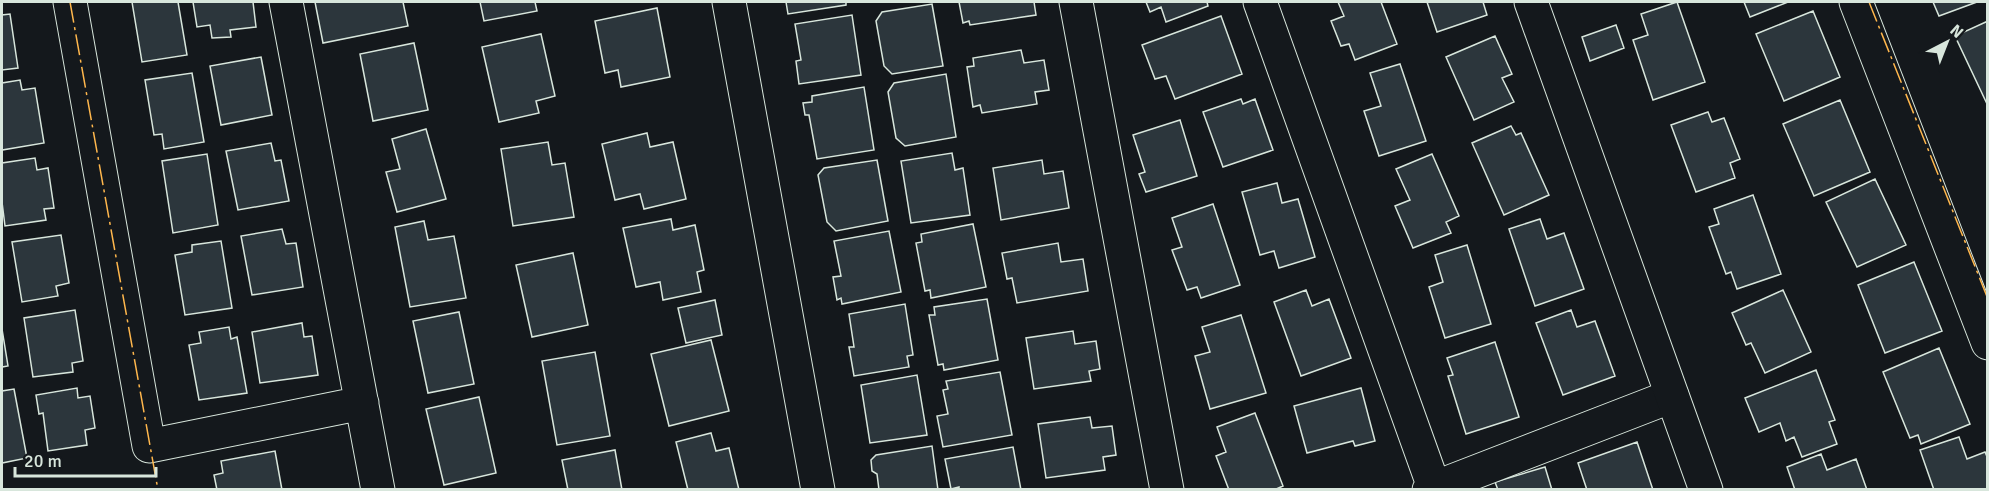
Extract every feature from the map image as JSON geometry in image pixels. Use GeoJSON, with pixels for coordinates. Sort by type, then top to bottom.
{"type":"FeatureCollection","features":[{"type":"Feature","properties":{"kind":"street"},"geometry":{"type":"LineString","coordinates":[[70,2],[149,446],[362,403]]}},
{"type":"Feature","properties":{"kind":"street"},"geometry":{"type":"LineString","coordinates":[[286,2],[378,489]]}},
{"type":"Feature","properties":{"kind":"street"},"geometry":{"type":"LineString","coordinates":[[729,2],[818,489]]}},
{"type":"Feature","properties":{"kind":"street"},"geometry":{"type":"LineString","coordinates":[[1076,2],[1167,489]]}},
{"type":"Feature","properties":{"kind":"street"},"geometry":{"type":"LineString","coordinates":[[1260,2],[1433,489],[1672,396]]}},
{"type":"Feature","properties":{"kind":"street"},"geometry":{"type":"LineString","coordinates":[[1531,2],[1706,489]]}},
{"type":"Feature","properties":{"kind":"street"},"geometry":{"type":"LineString","coordinates":[[1856,2],[1988,343]]}},
{"type":"Feature","properties":{"kind":"building"},"geometry":{"type":"Polygon","coordinates":[[[132,2],[178,2],[187,55],[142,62],[132,2]]]}},
{"type":"Feature","properties":{"kind":"building"},"geometry":{"type":"Polygon","coordinates":[[[193,2],[253,2],[256,27],[230,30],[231,37],[212,38],[210,25],[197,27],[193,2]]]}},
{"type":"Feature","properties":{"kind":"building"},"geometry":{"type":"Polygon","coordinates":[[[315,2],[403,2],[408,26],[323,43],[315,2]]]}},
{"type":"Feature","properties":{"kind":"building"},"geometry":{"type":"Polygon","coordinates":[[[480,2],[535,2],[537,11],[484,21],[480,2]]]}},
{"type":"Feature","properties":{"kind":"building"},"geometry":{"type":"Polygon","coordinates":[[[786,2],[846,2],[846,5],[788,14],[786,2]]]}},
{"type":"Feature","properties":{"kind":"building"},"geometry":{"type":"Polygon","coordinates":[[[959,2],[1034,2],[1036,15],[970,25],[969,21],[963,23],[959,2]]]}},
{"type":"Feature","properties":{"kind":"building"},"geometry":{"type":"Polygon","coordinates":[[[1146,2],[1207,2],[1208,6],[1166,22],[1161,7],[1150,12],[1146,2]]]}},
{"type":"Feature","properties":{"kind":"building"},"geometry":{"type":"Polygon","coordinates":[[[1338,2],[1381,2],[1397,44],[1355,60],[1349,44],[1341,46],[1331,21],[1344,16],[1338,2]]]}},
{"type":"Feature","properties":{"kind":"building"},"geometry":{"type":"Polygon","coordinates":[[[1427,2],[1483,2],[1487,15],[1437,32],[1427,2]]]}},
{"type":"Feature","properties":{"kind":"building"},"geometry":{"type":"Polygon","coordinates":[[[1677,2],[1705,82],[1653,100],[1633,40],[1648,35],[1641,14],[1677,2]]]}},
{"type":"Feature","properties":{"kind":"building"},"geometry":{"type":"Polygon","coordinates":[[[1744,2],[1788,2],[1750,17],[1744,2]]]}},
{"type":"Feature","properties":{"kind":"building"},"geometry":{"type":"Polygon","coordinates":[[[1933,2],[1977,2],[1939,16],[1933,2]]]}},
{"type":"Feature","properties":{"kind":"building"},"geometry":{"type":"Polygon","coordinates":[[[932,4],[943,66],[892,74],[884,66],[876,21],[882,12],[932,4]]]}},
{"type":"Feature","properties":{"kind":"building"},"geometry":{"type":"Polygon","coordinates":[[[657,8],[670,77],[621,87],[618,70],[605,73],[595,21],[657,8]]]}},
{"type":"Feature","properties":{"kind":"building"},"geometry":{"type":"Polygon","coordinates":[[[1813,11],[1840,77],[1784,101],[1756,34],[1813,11]]]}},
{"type":"Feature","properties":{"kind":"building"},"geometry":{"type":"Polygon","coordinates":[[[10,14],[18,68],[2,70],[2,15],[10,14]]]}},
{"type":"Feature","properties":{"kind":"building"},"geometry":{"type":"Polygon","coordinates":[[[852,15],[861,75],[799,84],[796,61],[801,60],[795,24],[852,15]]]}},
{"type":"Feature","properties":{"kind":"building"},"geometry":{"type":"Polygon","coordinates":[[[1221,16],[1242,74],[1175,99],[1166,76],[1155,79],[1142,45],[1221,16]]]}},
{"type":"Feature","properties":{"kind":"building"},"geometry":{"type":"Polygon","coordinates":[[[1988,21],[1988,106],[1955,36],[1988,21]]]}},
{"type":"Feature","properties":{"kind":"building"},"geometry":{"type":"Polygon","coordinates":[[[1616,25],[1624,48],[1590,61],[1582,37],[1616,25]]]}},
{"type":"Feature","properties":{"kind":"building"},"geometry":{"type":"Polygon","coordinates":[[[541,34],[555,96],[536,101],[539,113],[499,122],[482,47],[541,34]]]}},
{"type":"Feature","properties":{"kind":"building"},"geometry":{"type":"Polygon","coordinates":[[[1495,36],[1512,74],[1502,78],[1514,102],[1474,120],[1446,57],[1495,36]]]}},
{"type":"Feature","properties":{"kind":"building"},"geometry":{"type":"Polygon","coordinates":[[[414,43],[428,110],[373,121],[360,54],[414,43]]]}},
{"type":"Feature","properties":{"kind":"building"},"geometry":{"type":"Polygon","coordinates":[[[1021,50],[1024,63],[1044,60],[1049,90],[1035,92],[1037,104],[982,113],[980,105],[973,107],[967,67],[974,66],[973,58],[1021,50]]]}},
{"type":"Feature","properties":{"kind":"building"},"geometry":{"type":"Polygon","coordinates":[[[261,57],[272,115],[221,125],[210,66],[261,57]]]}},
{"type":"Feature","properties":{"kind":"building"},"geometry":{"type":"Polygon","coordinates":[[[1400,64],[1426,141],[1379,156],[1364,111],[1381,106],[1370,73],[1400,64]]]}},
{"type":"Feature","properties":{"kind":"building"},"geometry":{"type":"Polygon","coordinates":[[[192,73],[204,142],[164,149],[162,134],[154,135],[145,80],[192,73]]]}},
{"type":"Feature","properties":{"kind":"building"},"geometry":{"type":"Polygon","coordinates":[[[946,74],[956,137],[905,146],[896,138],[888,92],[894,83],[946,74]]]}},
{"type":"Feature","properties":{"kind":"building"},"geometry":{"type":"Polygon","coordinates":[[[20,80],[22,90],[35,88],[44,143],[2,150],[2,83],[20,80]]]}},
{"type":"Feature","properties":{"kind":"building"},"geometry":{"type":"Polygon","coordinates":[[[864,87],[874,150],[817,159],[809,115],[805,115],[803,103],[812,102],[812,96],[864,87]]]}},
{"type":"Feature","properties":{"kind":"building"},"geometry":{"type":"Polygon","coordinates":[[[1241,99],[1243,104],[1255,99],[1273,150],[1223,167],[1203,112],[1241,99]]]}},
{"type":"Feature","properties":{"kind":"building"},"geometry":{"type":"Polygon","coordinates":[[[1840,100],[1870,172],[1814,196],[1783,124],[1840,100]]]}},
{"type":"Feature","properties":{"kind":"building"},"geometry":{"type":"Polygon","coordinates":[[[1708,112],[1712,122],[1724,118],[1740,159],[1730,163],[1735,178],[1696,192],[1671,125],[1708,112]]]}},
{"type":"Feature","properties":{"kind":"building"},"geometry":{"type":"Polygon","coordinates":[[[1180,120],[1197,176],[1146,192],[1139,174],[1145,172],[1133,135],[1180,120]]]}},
{"type":"Feature","properties":{"kind":"building"},"geometry":{"type":"Polygon","coordinates":[[[1511,126],[1516,135],[1521,133],[1549,195],[1504,215],[1472,143],[1511,126]]]}},
{"type":"Feature","properties":{"kind":"building"},"geometry":{"type":"Polygon","coordinates":[[[426,129],[446,199],[397,212],[386,172],[400,169],[392,139],[426,129]]]}},
{"type":"Feature","properties":{"kind":"building"},"geometry":{"type":"Polygon","coordinates":[[[647,133],[650,147],[673,142],[686,199],[644,209],[640,194],[615,200],[602,144],[647,133]]]}},
{"type":"Feature","properties":{"kind":"building"},"geometry":{"type":"Polygon","coordinates":[[[548,142],[552,165],[565,163],[574,217],[513,226],[501,149],[548,142]]]}},
{"type":"Feature","properties":{"kind":"building"},"geometry":{"type":"Polygon","coordinates":[[[271,143],[275,161],[281,160],[289,201],[238,210],[226,151],[271,143]]]}},
{"type":"Feature","properties":{"kind":"building"},"geometry":{"type":"Polygon","coordinates":[[[952,153],[955,170],[963,168],[970,215],[911,223],[901,161],[952,153]]]}},
{"type":"Feature","properties":{"kind":"building"},"geometry":{"type":"Polygon","coordinates":[[[207,154],[218,225],[173,233],[162,161],[207,154]]]}},
{"type":"Feature","properties":{"kind":"building"},"geometry":{"type":"Polygon","coordinates":[[[1432,154],[1459,216],[1446,222],[1451,233],[1413,248],[1395,206],[1410,200],[1396,169],[1432,154]]]}},
{"type":"Feature","properties":{"kind":"building"},"geometry":{"type":"Polygon","coordinates":[[[35,158],[37,170],[48,168],[54,208],[44,209],[46,220],[5,226],[2,202],[2,163],[35,158]]]}},
{"type":"Feature","properties":{"kind":"building"},"geometry":{"type":"Polygon","coordinates":[[[877,160],[888,221],[836,231],[827,222],[818,175],[824,168],[877,160]]]}},
{"type":"Feature","properties":{"kind":"building"},"geometry":{"type":"Polygon","coordinates":[[[1042,160],[1044,174],[1063,171],[1069,208],[1001,220],[993,168],[1042,160]]]}},
{"type":"Feature","properties":{"kind":"building"},"geometry":{"type":"Polygon","coordinates":[[[1875,179],[1906,245],[1857,267],[1826,202],[1875,179]]]}},
{"type":"Feature","properties":{"kind":"building"},"geometry":{"type":"Polygon","coordinates":[[[1277,183],[1282,203],[1298,199],[1315,257],[1279,268],[1274,251],[1260,255],[1242,192],[1277,183]]]}},
{"type":"Feature","properties":{"kind":"building"},"geometry":{"type":"Polygon","coordinates":[[[1753,195],[1781,274],[1737,289],[1731,272],[1726,274],[1709,227],[1719,224],[1714,209],[1753,195]]]}},
{"type":"Feature","properties":{"kind":"building"},"geometry":{"type":"Polygon","coordinates":[[[1213,204],[1240,285],[1201,298],[1197,287],[1187,290],[1172,250],[1182,247],[1172,218],[1213,204]]]}},
{"type":"Feature","properties":{"kind":"building"},"geometry":{"type":"Polygon","coordinates":[[[671,219],[673,230],[695,225],[704,270],[697,272],[701,292],[663,300],[660,282],[636,287],[623,228],[671,219]]]}},
{"type":"Feature","properties":{"kind":"building"},"geometry":{"type":"Polygon","coordinates":[[[1540,219],[1547,239],[1564,233],[1584,289],[1535,306],[1509,229],[1540,219]]]}},
{"type":"Feature","properties":{"kind":"building"},"geometry":{"type":"Polygon","coordinates":[[[424,221],[428,240],[454,236],[466,298],[410,307],[395,227],[424,221]]]}},
{"type":"Feature","properties":{"kind":"building"},"geometry":{"type":"Polygon","coordinates":[[[973,224],[986,287],[931,298],[930,290],[925,291],[916,243],[922,242],[921,234],[973,224]]]}},
{"type":"Feature","properties":{"kind":"building"},"geometry":{"type":"Polygon","coordinates":[[[282,229],[286,244],[296,243],[303,287],[252,295],[241,236],[282,229]]]}},
{"type":"Feature","properties":{"kind":"building"},"geometry":{"type":"Polygon","coordinates":[[[889,231],[901,292],[842,304],[841,298],[837,300],[833,277],[841,276],[834,241],[889,231]]]}},
{"type":"Feature","properties":{"kind":"building"},"geometry":{"type":"Polygon","coordinates":[[[61,235],[69,283],[56,286],[58,296],[22,302],[12,242],[61,235]]]}},
{"type":"Feature","properties":{"kind":"building"},"geometry":{"type":"Polygon","coordinates":[[[221,241],[232,308],[185,315],[175,255],[192,252],[192,245],[221,241]]]}},
{"type":"Feature","properties":{"kind":"building"},"geometry":{"type":"Polygon","coordinates":[[[1058,243],[1061,262],[1083,259],[1088,291],[1017,303],[1012,278],[1007,279],[1002,253],[1058,243]]]}},
{"type":"Feature","properties":{"kind":"building"},"geometry":{"type":"Polygon","coordinates":[[[1467,245],[1491,324],[1445,338],[1429,287],[1443,282],[1435,255],[1467,245]]]}},
{"type":"Feature","properties":{"kind":"building"},"geometry":{"type":"Polygon","coordinates":[[[573,253],[588,325],[532,337],[516,265],[573,253]]]}},
{"type":"Feature","properties":{"kind":"building"},"geometry":{"type":"Polygon","coordinates":[[[1914,262],[1942,331],[1885,353],[1858,285],[1914,262]]]}},
{"type":"Feature","properties":{"kind":"building"},"geometry":{"type":"Polygon","coordinates":[[[1306,290],[1312,306],[1329,299],[1351,358],[1301,376],[1274,302],[1306,290]]]}},
{"type":"Feature","properties":{"kind":"building"},"geometry":{"type":"Polygon","coordinates":[[[1783,290],[1811,352],[1765,373],[1751,343],[1746,345],[1732,313],[1783,290]]]}},
{"type":"Feature","properties":{"kind":"building"},"geometry":{"type":"Polygon","coordinates":[[[987,299],[998,360],[944,370],[943,364],[938,365],[929,315],[935,315],[934,307],[987,299]]]}},
{"type":"Feature","properties":{"kind":"building"},"geometry":{"type":"Polygon","coordinates":[[[715,300],[722,335],[686,343],[678,308],[715,300]]]}},
{"type":"Feature","properties":{"kind":"building"},"geometry":{"type":"Polygon","coordinates":[[[905,304],[913,355],[907,356],[909,367],[854,376],[849,347],[854,347],[849,314],[905,304]]]}},
{"type":"Feature","properties":{"kind":"building"},"geometry":{"type":"Polygon","coordinates":[[[75,310],[83,361],[72,363],[73,372],[33,377],[24,318],[75,310]]]}},
{"type":"Feature","properties":{"kind":"building"},"geometry":{"type":"Polygon","coordinates":[[[1571,310],[1577,327],[1595,321],[1615,376],[1563,395],[1536,323],[1571,310]]]}},
{"type":"Feature","properties":{"kind":"building"},"geometry":{"type":"Polygon","coordinates":[[[459,312],[474,384],[428,393],[413,321],[459,312]]]}},
{"type":"Feature","properties":{"kind":"building"},"geometry":{"type":"Polygon","coordinates":[[[1241,315],[1266,393],[1210,409],[1195,356],[1210,352],[1202,327],[1241,315]]]}},
{"type":"Feature","properties":{"kind":"building"},"geometry":{"type":"Polygon","coordinates":[[[302,323],[304,337],[312,336],[318,375],[260,383],[252,332],[302,323]]]}},
{"type":"Feature","properties":{"kind":"building"},"geometry":{"type":"Polygon","coordinates":[[[229,327],[231,339],[237,337],[247,393],[199,400],[189,345],[201,343],[199,332],[229,327]]]}},
{"type":"Feature","properties":{"kind":"building"},"geometry":{"type":"Polygon","coordinates":[[[2,329],[8,366],[2,367],[2,329]]]}},
{"type":"Feature","properties":{"kind":"building"},"geometry":{"type":"Polygon","coordinates":[[[1073,331],[1075,344],[1096,341],[1100,369],[1089,371],[1091,381],[1034,389],[1026,338],[1073,331]]]}},
{"type":"Feature","properties":{"kind":"building"},"geometry":{"type":"Polygon","coordinates":[[[711,340],[729,411],[669,426],[651,354],[711,340]]]}},
{"type":"Feature","properties":{"kind":"building"},"geometry":{"type":"Polygon","coordinates":[[[1495,342],[1519,417],[1466,434],[1448,376],[1453,375],[1447,358],[1495,342]]]}},
{"type":"Feature","properties":{"kind":"building"},"geometry":{"type":"Polygon","coordinates":[[[1939,348],[1970,424],[1921,444],[1918,435],[1910,438],[1883,372],[1939,348]]]}},
{"type":"Feature","properties":{"kind":"building"},"geometry":{"type":"Polygon","coordinates":[[[595,352],[610,436],[557,445],[542,361],[595,352]]]}},
{"type":"Feature","properties":{"kind":"building"},"geometry":{"type":"Polygon","coordinates":[[[1816,370],[1835,420],[1829,422],[1837,444],[1802,457],[1794,437],[1786,441],[1780,423],[1759,432],[1745,398],[1816,370]]]}},
{"type":"Feature","properties":{"kind":"building"},"geometry":{"type":"Polygon","coordinates":[[[1000,372],[1012,435],[943,447],[937,416],[948,414],[943,390],[948,389],[946,381],[1000,372]]]}},
{"type":"Feature","properties":{"kind":"building"},"geometry":{"type":"Polygon","coordinates":[[[917,375],[927,435],[870,443],[861,385],[917,375]]]}},
{"type":"Feature","properties":{"kind":"building"},"geometry":{"type":"Polygon","coordinates":[[[77,388],[78,398],[90,396],[95,428],[85,430],[87,445],[48,451],[43,413],[39,414],[36,395],[77,388]]]}},
{"type":"Feature","properties":{"kind":"building"},"geometry":{"type":"Polygon","coordinates":[[[1361,388],[1375,441],[1355,446],[1353,441],[1307,453],[1294,406],[1361,388]]]}},
{"type":"Feature","properties":{"kind":"building"},"geometry":{"type":"Polygon","coordinates":[[[14,389],[27,458],[2,463],[2,391],[14,389]]]}},
{"type":"Feature","properties":{"kind":"building"},"geometry":{"type":"Polygon","coordinates":[[[479,397],[496,473],[444,485],[426,409],[479,397]]]}},
{"type":"Feature","properties":{"kind":"building"},"geometry":{"type":"Polygon","coordinates":[[[1255,413],[1283,486],[1274,490],[1229,490],[1216,456],[1226,452],[1217,427],[1255,413]]]}},
{"type":"Feature","properties":{"kind":"building"},"geometry":{"type":"Polygon","coordinates":[[[1090,417],[1092,428],[1112,426],[1116,455],[1103,457],[1105,470],[1046,478],[1038,424],[1090,417]]]}},
{"type":"Feature","properties":{"kind":"building"},"geometry":{"type":"Polygon","coordinates":[[[711,433],[716,451],[729,448],[739,490],[688,490],[676,442],[711,433]]]}},
{"type":"Feature","properties":{"kind":"building"},"geometry":{"type":"Polygon","coordinates":[[[1959,437],[1967,459],[1985,452],[1988,459],[1988,490],[1934,490],[1920,450],[1959,437]]]}},
{"type":"Feature","properties":{"kind":"building"},"geometry":{"type":"Polygon","coordinates":[[[1637,442],[1653,490],[1587,490],[1578,463],[1637,442]]]}},
{"type":"Feature","properties":{"kind":"building"},"geometry":{"type":"Polygon","coordinates":[[[932,446],[938,490],[879,490],[877,474],[872,471],[871,460],[876,455],[932,446]]]}},
{"type":"Feature","properties":{"kind":"building"},"geometry":{"type":"Polygon","coordinates":[[[1013,447],[1021,490],[959,490],[959,487],[951,489],[945,459],[1013,447]]]}},
{"type":"Feature","properties":{"kind":"building"},"geometry":{"type":"Polygon","coordinates":[[[615,450],[622,490],[568,490],[562,460],[615,450]]]}},
{"type":"Feature","properties":{"kind":"building"},"geometry":{"type":"Polygon","coordinates":[[[275,451],[282,490],[217,490],[214,475],[223,473],[221,461],[275,451]]]}},
{"type":"Feature","properties":{"kind":"building"},"geometry":{"type":"Polygon","coordinates":[[[1821,454],[1827,470],[1856,459],[1867,490],[1795,490],[1787,467],[1821,454]]]}},
{"type":"Feature","properties":{"kind":"building"},"geometry":{"type":"Polygon","coordinates":[[[1545,467],[1552,490],[1498,490],[1495,482],[1545,467]]]}},
{"type":"Feature","properties":{"kind":"power"},"geometry":{"type":"LineString","coordinates":[[70,2],[158,490]]}},
{"type":"Feature","properties":{"kind":"power"},"geometry":{"type":"LineString","coordinates":[[1869,2],[1988,299]]}}]}
